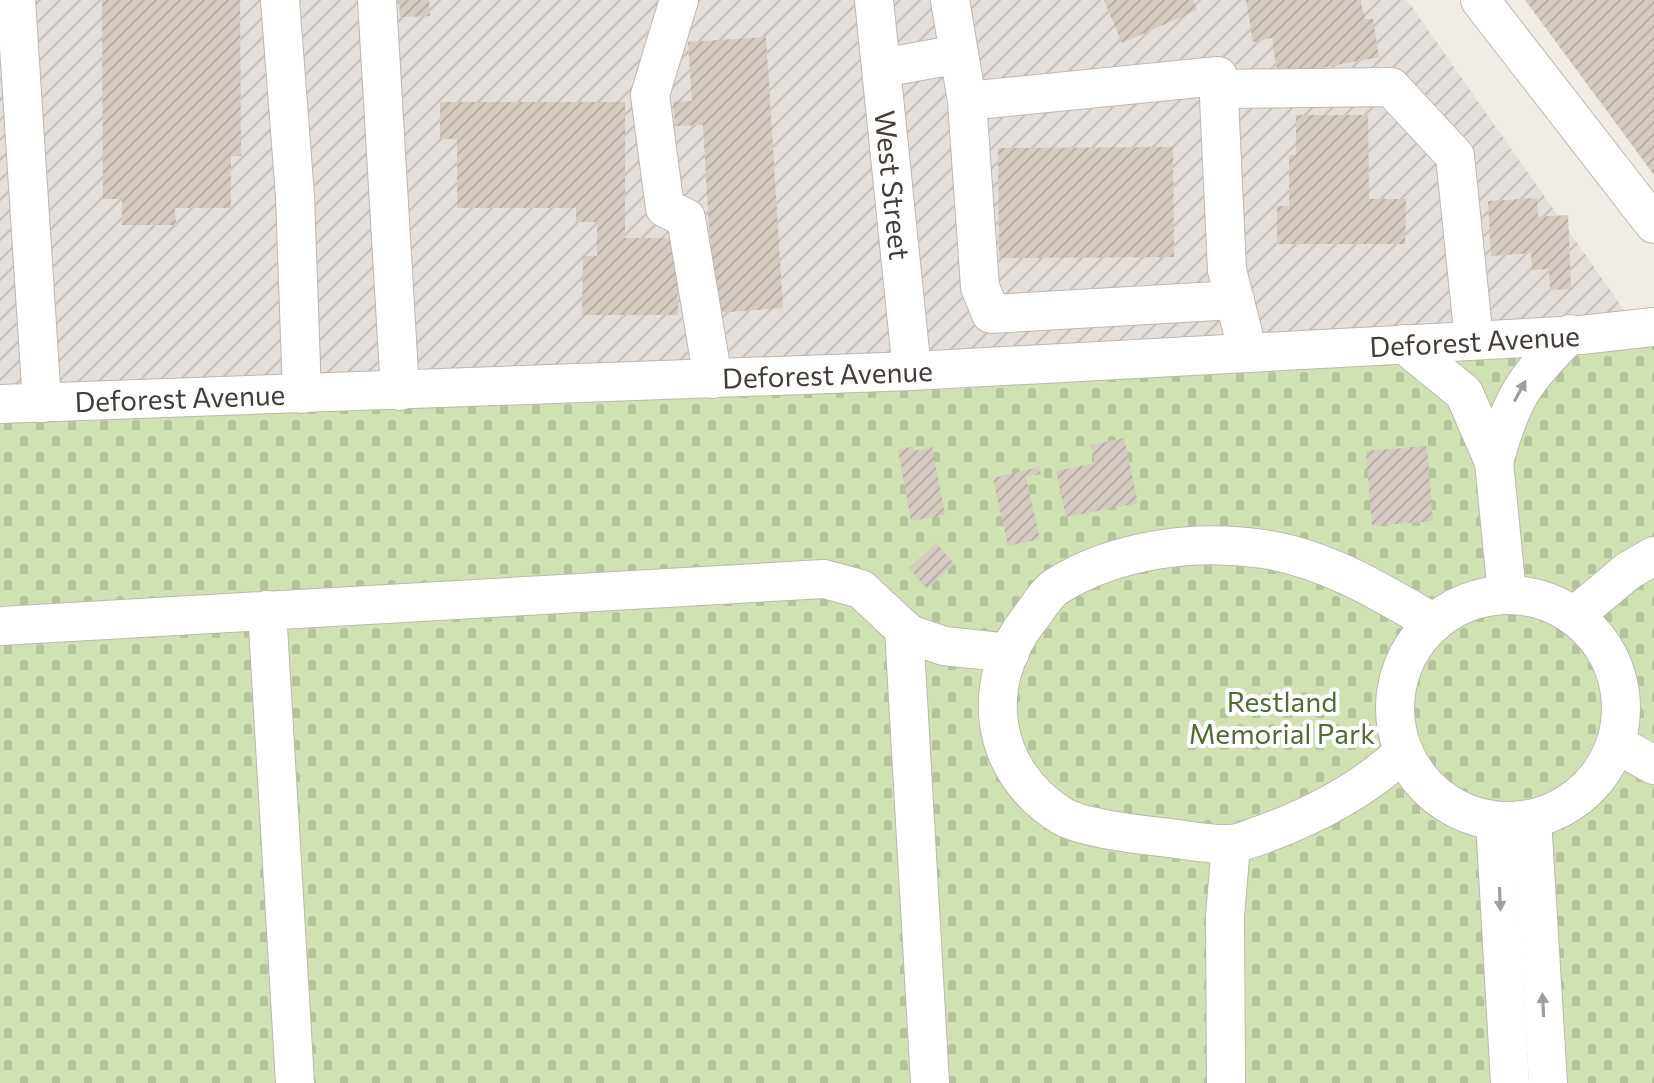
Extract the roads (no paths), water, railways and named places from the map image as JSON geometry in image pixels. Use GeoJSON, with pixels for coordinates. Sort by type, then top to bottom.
{"type":"FeatureCollection","features":[{"type":"Feature","properties":{"kind":"street"},"geometry":{"type":"LineString","coordinates":[[16,0],[42,403]]}},
{"type":"Feature","properties":{"kind":"street"},"geometry":{"type":"LineString","coordinates":[[280,0],[295,196],[302,394]]}},
{"type":"Feature","properties":{"kind":"street"},"geometry":{"type":"LineString","coordinates":[[377,0],[400,391]]}},
{"type":"Feature","properties":{"kind":"street"},"geometry":{"type":"LineString","coordinates":[[679,0],[650,95],[665,208],[686,218],[713,379]]}},
{"type":"Feature","properties":{"kind":"street","name":"West Street"},"geometry":{"type":"LineString","coordinates":[[874,0],[912,371]]}},
{"type":"Feature","properties":{"kind":"street"},"geometry":{"type":"LineString","coordinates":[[950,0],[967,101],[980,287],[991,314],[1235,300]]}},
{"type":"Feature","properties":{"kind":"street"},"geometry":{"type":"LineString","coordinates":[[1480,0],[1654,224]]}},
{"type":"Feature","properties":{"kind":"street"},"geometry":{"type":"LineString","coordinates":[[882,68],[959,54]]}},
{"type":"Feature","properties":{"kind":"street"},"geometry":{"type":"LineString","coordinates":[[967,101],[1218,76],[1227,270],[1248,353]]}},
{"type":"Feature","properties":{"kind":"street"},"geometry":{"type":"LineString","coordinates":[[1218,89],[1391,87],[1455,156],[1474,340]]}},
{"type":"Feature","properties":{"kind":"street","name":"Deforest Avenue"},"geometry":{"type":"LineString","coordinates":[[0,404],[912,371],[1654,327]]}},
{"type":"Feature","properties":{"kind":"street"},"geometry":{"type":"LineString","coordinates":[[1494,462],[1507,416],[1528,376],[1570,334]]}},
{"type":"Feature","properties":{"kind":"street"},"geometry":{"type":"LineString","coordinates":[[1404,344],[1464,393],[1494,462],[1507,594]]}},
{"type":"Feature","properties":{"kind":"street"},"geometry":{"type":"LineString","coordinates":[[1404,752],[1379,775],[1316,813],[1231,845],[1132,834],[1064,817],[1022,781],[1002,745],[996,689],[1018,633],[1055,587],[1110,560],[1198,545],[1263,549],[1320,563],[1434,623]]}},
{"type":"Feature","properties":{"kind":"street"},"geometry":{"type":"LineString","coordinates":[[1574,616],[1628,571],[1654,556]]}},
{"type":"Feature","properties":{"kind":"street"},"geometry":{"type":"LineString","coordinates":[[0,626],[824,579],[861,589],[909,634],[944,646],[1010,653]]}},
{"type":"Feature","properties":{"kind":"street"},"geometry":{"type":"LineString","coordinates":[[1507,594],[1543,600],[1574,616],[1600,641],[1616,673],[1621,708],[1616,744],[1597,778],[1568,804],[1513,820],[1467,813],[1440,799],[1419,778],[1404,752],[1395,716],[1399,679],[1414,645],[1434,623],[1471,600],[1507,594]]}},
{"type":"Feature","properties":{"kind":"street"},"geometry":{"type":"LineString","coordinates":[[267,610],[295,1083]]}},
{"type":"Feature","properties":{"kind":"street"},"geometry":{"type":"LineString","coordinates":[[904,629],[930,1083]]}},
{"type":"Feature","properties":{"kind":"street"},"geometry":{"type":"LineString","coordinates":[[1616,744],[1654,765]]}},
{"type":"Feature","properties":{"kind":"street"},"geometry":{"type":"LineString","coordinates":[[1510,1083],[1513,820]]}},
{"type":"Feature","properties":{"kind":"street"},"geometry":{"type":"LineString","coordinates":[[1513,820],[1548,1083]]}},
{"type":"Feature","properties":{"kind":"street"},"geometry":{"type":"LineString","coordinates":[[1226,1083],[1225,916],[1231,845]]}},
{"type":"Feature","properties":{"kind":"park label","name":"Restland Memorial Park"},"geometry":{"type":"Point","coordinates":[1282,717]}}]}
